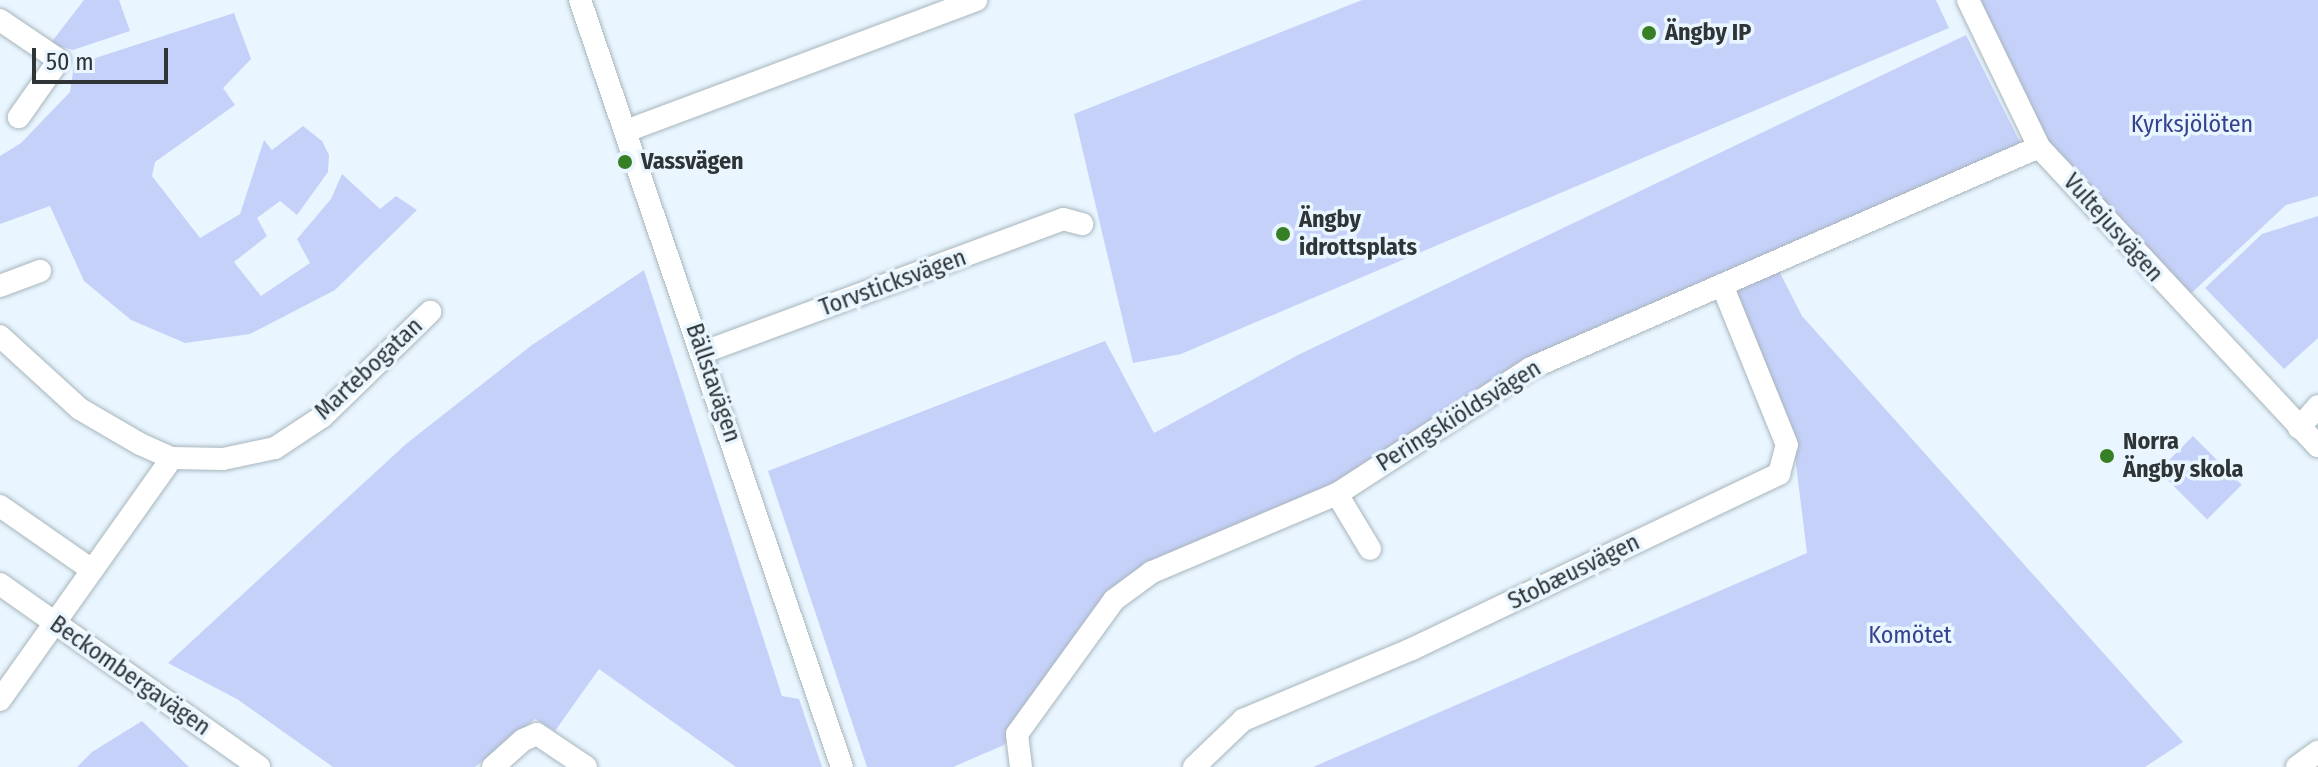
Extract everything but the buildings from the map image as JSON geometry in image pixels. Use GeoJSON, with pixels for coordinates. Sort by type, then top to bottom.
{"type":"FeatureCollection","features":[{"type":"Feature","properties":{"kind":"street","name":"Bällstavägen"},"geometry":{"type":"LineString","coordinates":[[580,0],[704,352],[842,767]]}},
{"type":"Feature","properties":{"kind":"street"},"geometry":{"type":"LineString","coordinates":[[626,131],[976,0]]}},
{"type":"Feature","properties":{"kind":"street","name":"Vultejusvägen"},"geometry":{"type":"LineString","coordinates":[[1968,0],[2039,147],[2318,446]]}},
{"type":"Feature","properties":{"kind":"street"},"geometry":{"type":"LineString","coordinates":[[0,20],[59,60],[19,117]]}},
{"type":"Feature","properties":{"kind":"street","name":"Peringskiöldsvägen"},"geometry":{"type":"LineString","coordinates":[[1021,767],[1017,734],[1114,600],[1152,572],[1337,494],[1531,368],[2039,147]]}},
{"type":"Feature","properties":{"kind":"street","name":"Torvsticksvägen"},"geometry":{"type":"LineString","coordinates":[[704,352],[1063,219],[1082,224]]}},
{"type":"Feature","properties":{"kind":"street"},"geometry":{"type":"LineString","coordinates":[[0,286],[40,271]]}},
{"type":"Feature","properties":{"kind":"street","name":"Stobæusvägen"},"geometry":{"type":"LineString","coordinates":[[1194,767],[1243,720],[1412,649],[1779,474],[1787,445],[1722,285]]}},
{"type":"Feature","properties":{"kind":"street","name":"Martebogatan"},"geometry":{"type":"LineString","coordinates":[[0,336],[80,409],[172,458],[223,459],[275,448],[322,417],[430,312]]}},
{"type":"Feature","properties":{"kind":"street"},"geometry":{"type":"LineString","coordinates":[[2299,428],[2318,406]]}},
{"type":"Feature","properties":{"kind":"street"},"geometry":{"type":"LineString","coordinates":[[0,700],[8,673],[55,622],[172,458]]}},
{"type":"Feature","properties":{"kind":"street"},"geometry":{"type":"LineString","coordinates":[[1337,494],[1370,549]]}},
{"type":"Feature","properties":{"kind":"street"},"geometry":{"type":"LineString","coordinates":[[0,506],[92,570]]}},
{"type":"Feature","properties":{"kind":"street","name":"Beckombergavägen"},"geometry":{"type":"LineString","coordinates":[[0,584],[259,767]]}},
{"type":"Feature","properties":{"kind":"street"},"geometry":{"type":"LineString","coordinates":[[493,767],[523,740],[537,734],[586,767]]}},
{"type":"Feature","properties":{"kind":"street"},"geometry":{"type":"LineString","coordinates":[[2297,767],[2318,752]]}},
{"type":"Feature","properties":{"kind":"green space"},"geometry":{"type":"Polygon","coordinates":[[[84,0],[119,0],[130,31],[73,50],[50,44],[84,0]]]}},
{"type":"Feature","properties":{"kind":"green space","name":"Ängby idrottsplats"},"geometry":{"type":"Polygon","coordinates":[[[1362,0],[1936,0],[1949,28],[1181,354],[1133,363],[1074,114],[1362,0]]]}},
{"type":"Feature","properties":{"kind":"green space","name":"Kyrksjölöten"},"geometry":{"type":"Polygon","coordinates":[[[1977,0],[2318,0],[2318,196],[2286,205],[2184,300],[2045,138],[1977,0]]]}},
{"type":"Feature","properties":{"kind":"green space"},"geometry":{"type":"Polygon","coordinates":[[[234,13],[251,59],[223,88],[235,105],[155,162],[152,176],[200,238],[240,214],[264,140],[272,150],[303,126],[322,141],[329,155],[328,172],[297,215],[280,201],[257,218],[267,236],[234,262],[261,296],[310,263],[297,239],[331,199],[342,174],[380,209],[396,196],[417,210],[335,290],[250,334],[185,343],[131,320],[84,281],[50,206],[0,224],[0,156],[21,143],[70,92],[74,65],[234,13]]]}},
{"type":"Feature","properties":{"kind":"green space"},"geometry":{"type":"Polygon","coordinates":[[[1966,35],[2021,144],[1612,326],[1337,485],[1185,549],[1074,640],[1004,745],[953,767],[867,767],[768,471],[1105,341],[1154,433],[1298,355],[1966,35]]]}},
{"type":"Feature","properties":{"kind":"green space"},"geometry":{"type":"Polygon","coordinates":[[[2318,216],[2318,338],[2284,369],[2205,288],[2262,234],[2318,216]]]}},
{"type":"Feature","properties":{"kind":"green space"},"geometry":{"type":"Polygon","coordinates":[[[644,270],[782,696],[799,699],[822,767],[736,767],[599,669],[555,731],[535,719],[475,767],[333,767],[237,699],[168,663],[406,444],[532,345],[644,270]]]}},
{"type":"Feature","properties":{"kind":"green space","name":"Komötet"},"geometry":{"type":"Polygon","coordinates":[[[1779,271],[1802,316],[2183,742],[2145,767],[1313,767],[1807,553],[1791,424],[1733,289],[1779,271]]]}},
{"type":"Feature","properties":{"kind":"green space"},"geometry":{"type":"Polygon","coordinates":[[[2193,436],[2242,485],[2207,519],[2158,471],[2193,436]]]}},
{"type":"Feature","properties":{"kind":"green space"},"geometry":{"type":"Polygon","coordinates":[[[142,721],[189,767],[77,767],[92,752],[142,721]]]}},
{"type":"Feature","properties":{"kind":"place","name":"Ängby IP"},"geometry":{"type":"Point","coordinates":[1649,33]}},
{"type":"Feature","properties":{"kind":"place","name":"Vassvägen"},"geometry":{"type":"Point","coordinates":[625,162]}},
{"type":"Feature","properties":{"kind":"place","name":"Ängby idrottsplats"},"geometry":{"type":"Point","coordinates":[1283,234]}},
{"type":"Feature","properties":{"kind":"place","name":"Norra Ängby skola"},"geometry":{"type":"Point","coordinates":[2107,456]}}]}
